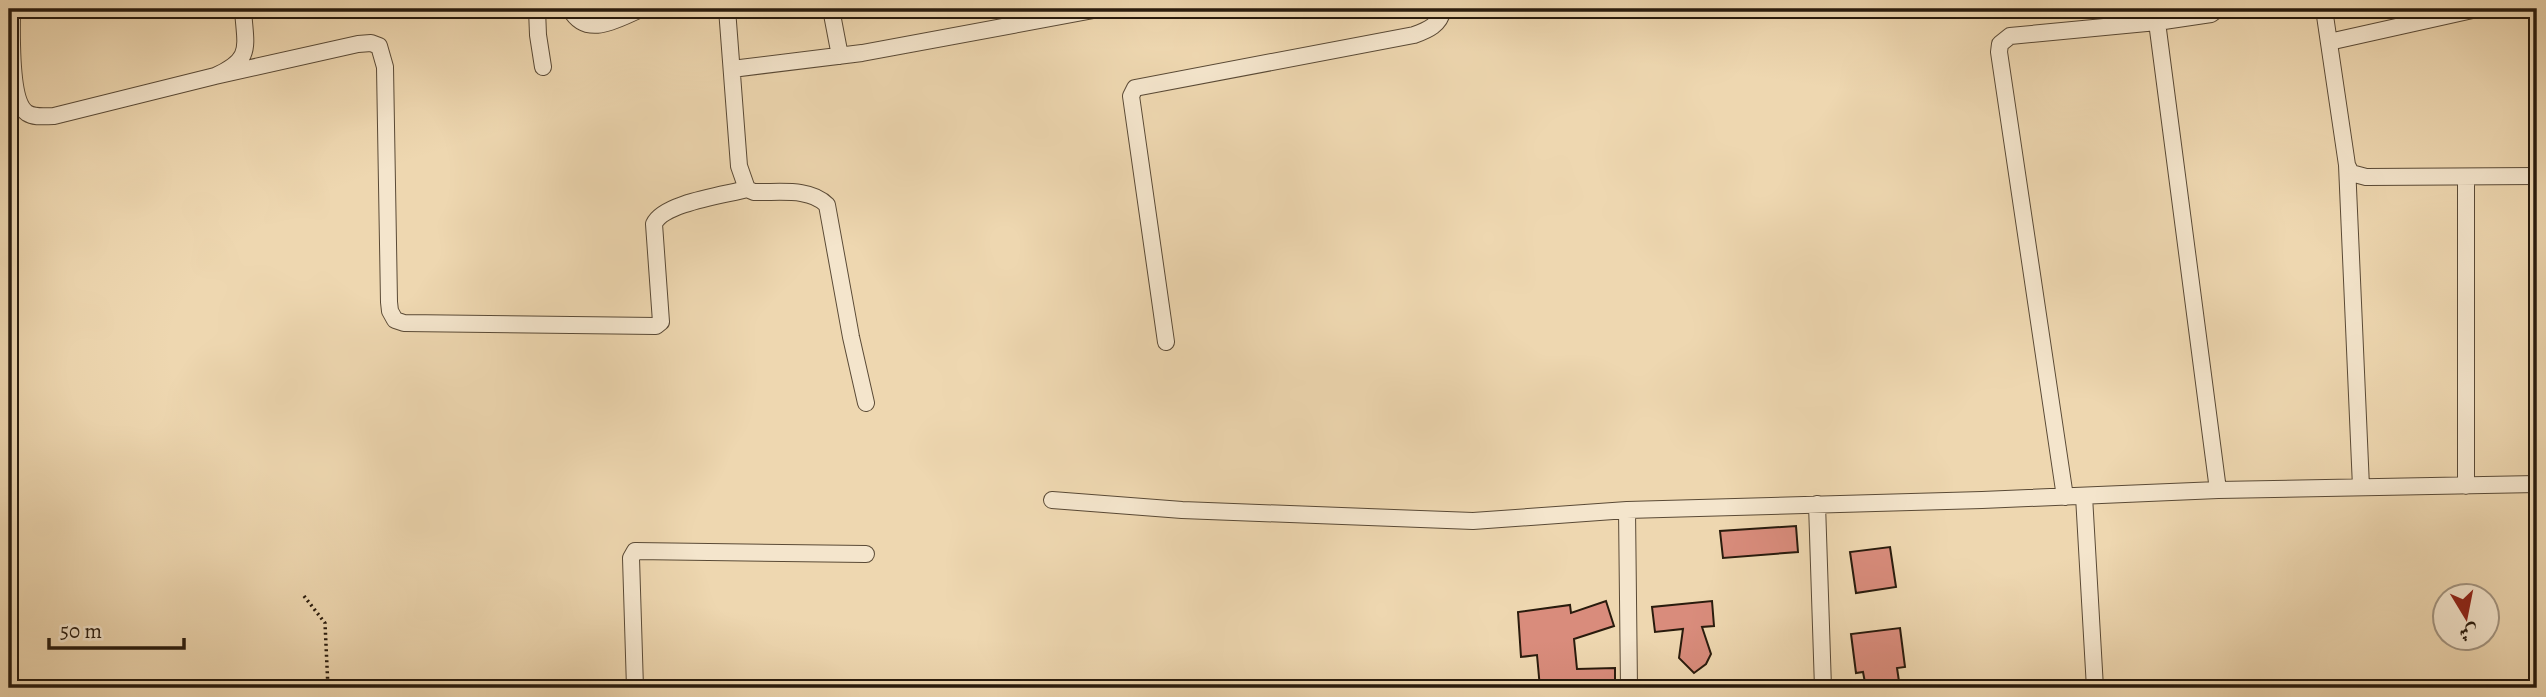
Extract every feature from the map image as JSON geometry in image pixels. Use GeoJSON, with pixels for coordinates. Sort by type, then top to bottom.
{"type":"FeatureCollection","features":[{"type":"Feature","properties":{"kind":"street"},"geometry":{"type":"LineString","coordinates":[[12,9],[15,87],[19,104],[25,112],[36,117],[54,116],[358,44],[371,43],[379,46],[385,67],[389,302],[390,312],[395,320],[404,323],[656,326],[661,323],[661,316],[655,220],[664,212],[747,189],[754,192],[810,194],[821,199],[827,205],[866,403]]}},
{"type":"Feature","properties":{"kind":"street"},"geometry":{"type":"LineString","coordinates":[[215,76],[232,68],[243,58],[243,9]]}},
{"type":"Feature","properties":{"kind":"street"},"geometry":{"type":"LineString","coordinates":[[537,9],[543,67]]}},
{"type":"Feature","properties":{"kind":"street"},"geometry":{"type":"LineString","coordinates":[[570,9],[580,22],[600,26],[641,9]]}},
{"type":"Feature","properties":{"kind":"street"},"geometry":{"type":"LineString","coordinates":[[727,9],[739,166],[747,189]]}},
{"type":"Feature","properties":{"kind":"street"},"geometry":{"type":"LineString","coordinates":[[831,9],[840,55]]}},
{"type":"Feature","properties":{"kind":"street"},"geometry":{"type":"LineString","coordinates":[[732,69],[840,55],[1099,9]]}},
{"type":"Feature","properties":{"kind":"street"},"geometry":{"type":"LineString","coordinates":[[1166,342],[1130,96],[1132,90],[1414,35],[1431,29],[1442,15],[1443,9]]}},
{"type":"Feature","properties":{"kind":"street"},"geometry":{"type":"LineString","coordinates":[[2065,497],[1999,52],[2000,44],[2010,36],[2157,22],[2211,14],[2218,9]]}},
{"type":"Feature","properties":{"kind":"street"},"geometry":{"type":"LineString","coordinates":[[2324,9],[2347,165],[2361,487]]}},
{"type":"Feature","properties":{"kind":"street"},"geometry":{"type":"LineString","coordinates":[[2329,42],[2477,9]]}},
{"type":"Feature","properties":{"kind":"street"},"geometry":{"type":"LineString","coordinates":[[2157,22],[2218,491]]}},
{"type":"Feature","properties":{"kind":"street"},"geometry":{"type":"LineString","coordinates":[[2347,165],[2351,173],[2366,177],[2537,176]]}},
{"type":"Feature","properties":{"kind":"street"},"geometry":{"type":"LineString","coordinates":[[2466,177],[2466,486]]}},
{"type":"Feature","properties":{"kind":"street"},"geometry":{"type":"LineString","coordinates":[[1052,500],[1182,510],[1450,521],[1627,510],[2218,491],[2537,484]]}},
{"type":"Feature","properties":{"kind":"street"},"geometry":{"type":"LineString","coordinates":[[2084,496],[2095,688]]}},
{"type":"Feature","properties":{"kind":"street"},"geometry":{"type":"LineString","coordinates":[[1817,504],[1823,688]]}},
{"type":"Feature","properties":{"kind":"street"},"geometry":{"type":"LineString","coordinates":[[1627,510],[1629,688]]}},
{"type":"Feature","properties":{"kind":"street"},"geometry":{"type":"LineString","coordinates":[[635,688],[631,558],[635,551],[866,554]]}},
{"type":"Feature","properties":{"kind":"path"},"geometry":{"type":"LineString","coordinates":[[304,596],[325,623],[328,688]]}},
{"type":"Feature","properties":{"kind":"building"},"geometry":{"type":"Polygon","coordinates":[[[1796,526],[1798,552],[1723,558],[1720,531],[1796,526]]]}},
{"type":"Feature","properties":{"kind":"building"},"geometry":{"type":"Polygon","coordinates":[[[1890,547],[1896,587],[1856,593],[1850,552],[1890,547]]]}},
{"type":"Feature","properties":{"kind":"building"},"geometry":{"type":"Polygon","coordinates":[[[1606,601],[1614,626],[1574,639],[1577,669],[1615,668],[1615,688],[1540,688],[1537,655],[1521,657],[1518,612],[1570,605],[1571,613],[1606,601]]]}},
{"type":"Feature","properties":{"kind":"building"},"geometry":{"type":"Polygon","coordinates":[[[1712,601],[1714,626],[1702,627],[1711,654],[1706,664],[1694,673],[1679,658],[1683,629],[1655,632],[1652,607],[1712,601]]]}},
{"type":"Feature","properties":{"kind":"building"},"geometry":{"type":"Polygon","coordinates":[[[1900,628],[1905,667],[1897,668],[1900,688],[1866,688],[1863,672],[1856,673],[1851,634],[1900,628]]]}}]}
